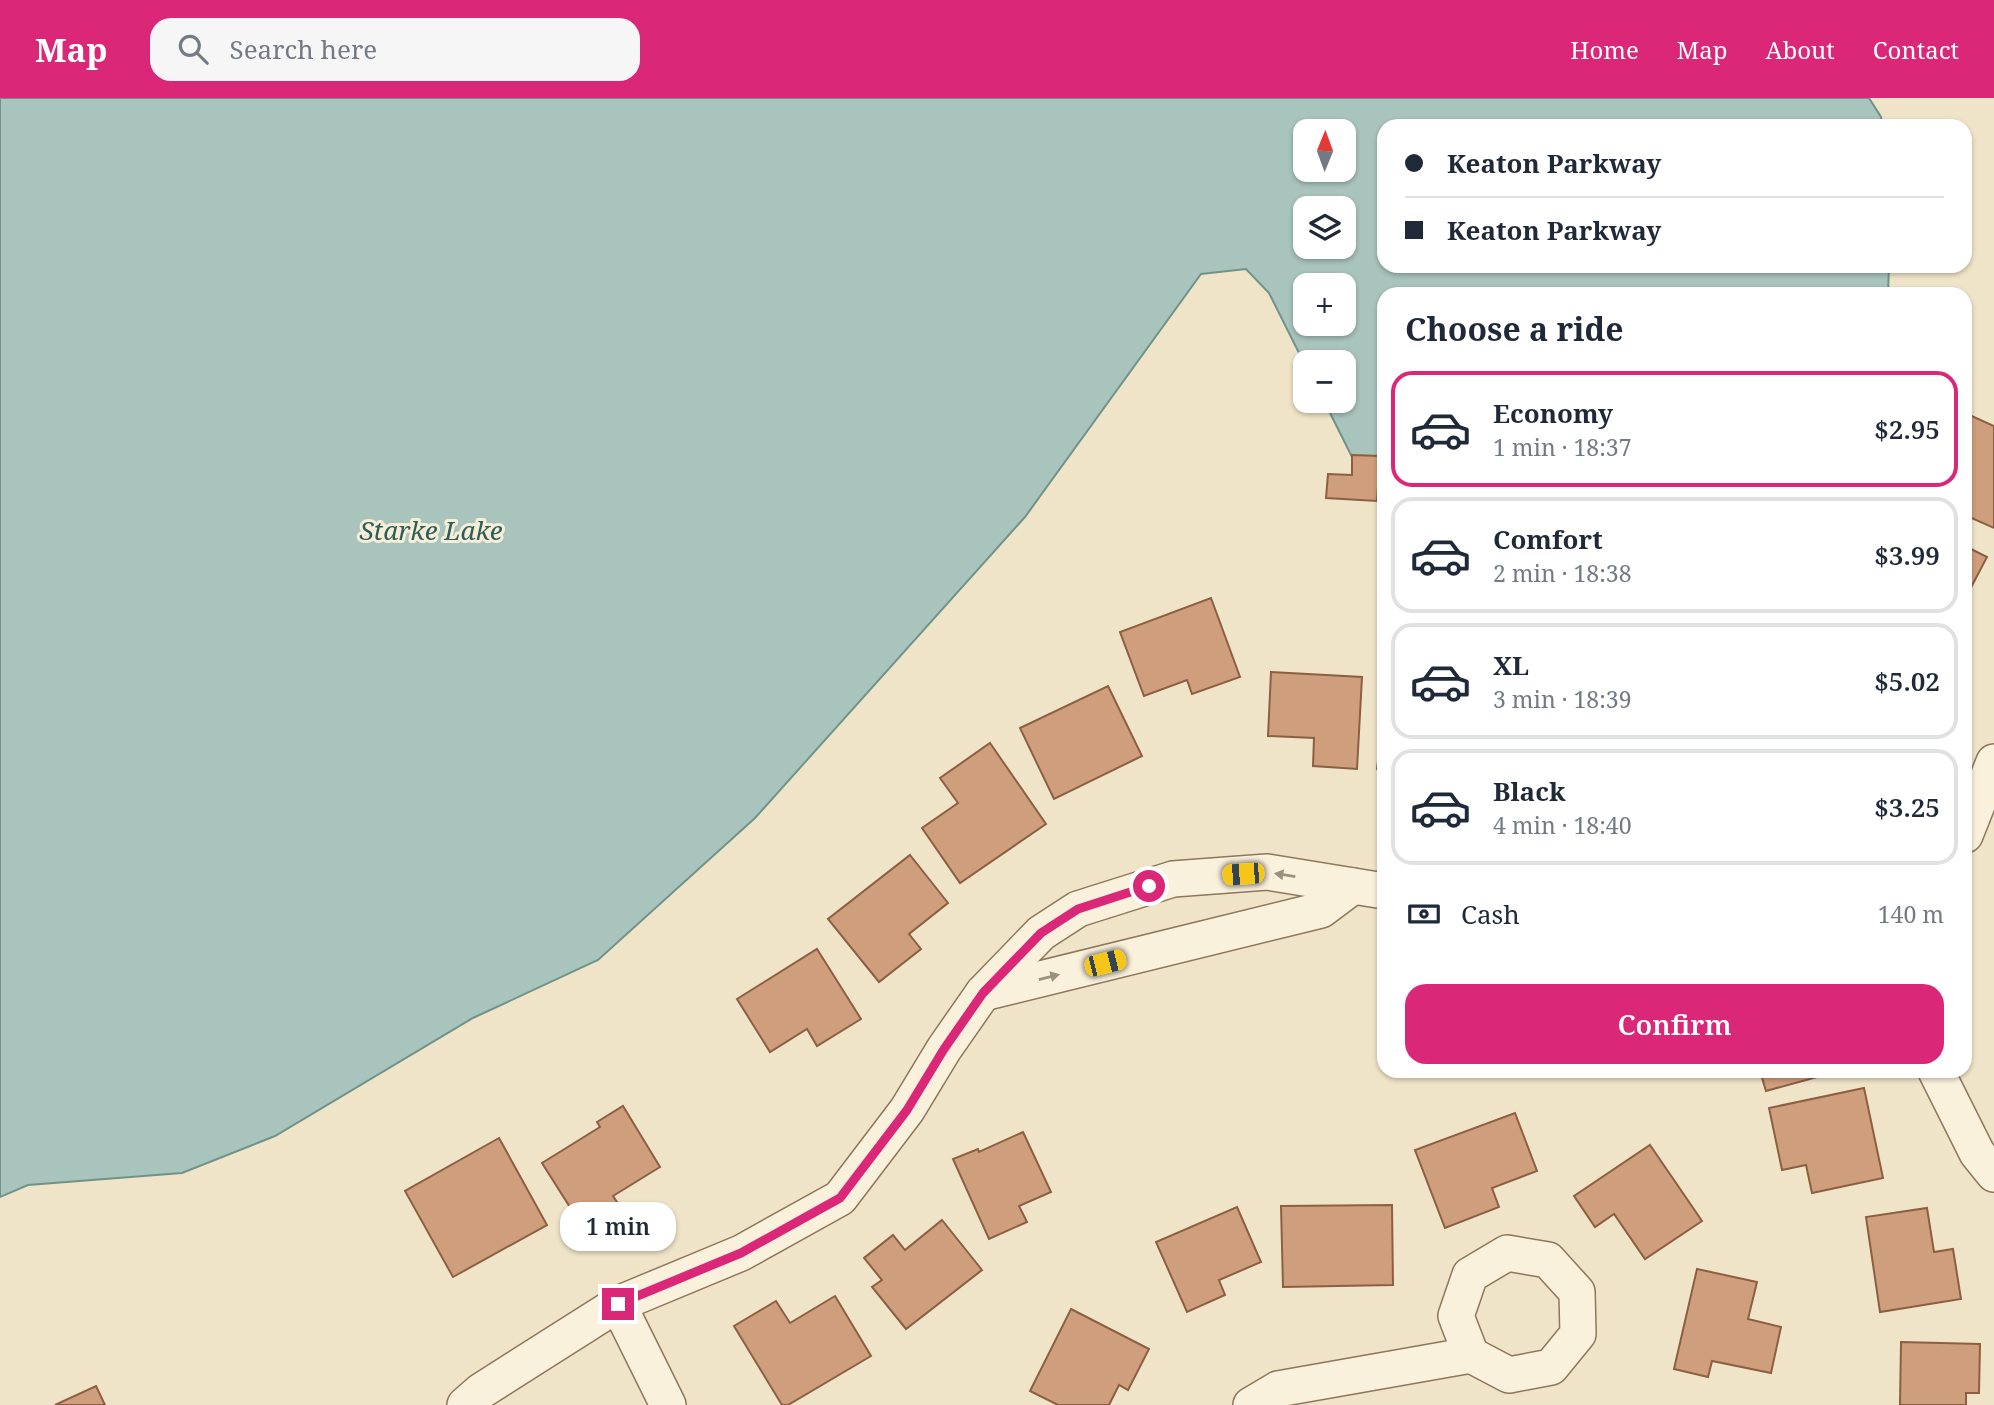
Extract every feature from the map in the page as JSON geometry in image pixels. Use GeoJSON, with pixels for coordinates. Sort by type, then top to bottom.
{"type":"FeatureCollection","features":[{"type":"Feature","properties":{"kind":"street"},"geometry":{"type":"LineString","coordinates":[[1972,817],[1994,762]]}},
{"type":"Feature","properties":{"kind":"street"},"geometry":{"type":"LineString","coordinates":[[465,1405],[481,1391],[618,1304],[741,1253],[840,1198],[907,1110],[944,1049],[983,993],[1041,933],[1078,909],[1173,879],[1267,872],[1368,888]]}},
{"type":"Feature","properties":{"kind":"street"},"geometry":{"type":"LineString","coordinates":[[983,993],[1321,910],[1368,888]]}},
{"type":"Feature","properties":{"kind":"street"},"geometry":{"type":"LineString","coordinates":[[1940,1078],[1977,1153],[1994,1174]]}},
{"type":"Feature","properties":{"kind":"street"},"geometry":{"type":"LineString","coordinates":[[618,1304],[668,1405]]}},
{"type":"Feature","properties":{"kind":"street"},"geometry":{"type":"LineString","coordinates":[[1251,1405],[1278,1389],[1471,1355]]}},
{"type":"Feature","properties":{"kind":"water","name":"Starke Lake"},"geometry":{"type":"Polygon","coordinates":[[[0,98],[1869,98],[1881,117],[1377,119],[1377,273],[1889,273],[1888,287],[1377,287],[1377,482],[1352,457],[1330,413],[1356,413],[1356,350],[1298,350],[1269,293],[1246,269],[1201,274],[1025,517],[755,818],[598,960],[473,1018],[275,1136],[182,1173],[28,1185],[0,1197],[0,98]]]}},
{"type":"Feature","properties":{"kind":"building"},"geometry":{"type":"Polygon","coordinates":[[[1972,416],[1994,426],[1994,528],[1972,518],[1972,416]]]}},
{"type":"Feature","properties":{"kind":"building"},"geometry":{"type":"Polygon","coordinates":[[[1352,455],[1377,456],[1377,501],[1326,498],[1328,474],[1352,475],[1352,455]]]}},
{"type":"Feature","properties":{"kind":"building"},"geometry":{"type":"Polygon","coordinates":[[[1972,550],[1987,557],[1972,586],[1972,550]]]}},
{"type":"Feature","properties":{"kind":"building"},"geometry":{"type":"Polygon","coordinates":[[[1211,598],[1240,677],[1192,694],[1187,680],[1144,696],[1120,632],[1211,598]]]}},
{"type":"Feature","properties":{"kind":"building"},"geometry":{"type":"Polygon","coordinates":[[[1271,672],[1362,677],[1357,769],[1313,766],[1314,738],[1268,736],[1271,672]]]}},
{"type":"Feature","properties":{"kind":"building"},"geometry":{"type":"Polygon","coordinates":[[[1108,686],[1142,756],[1054,799],[1020,728],[1108,686]]]}},
{"type":"Feature","properties":{"kind":"building"},"geometry":{"type":"Polygon","coordinates":[[[990,743],[1046,824],[960,883],[922,828],[958,803],[940,778],[990,743]]]}},
{"type":"Feature","properties":{"kind":"building"},"geometry":{"type":"Polygon","coordinates":[[[910,855],[948,903],[909,934],[921,949],[879,982],[828,919],[910,855]]]}},
{"type":"Feature","properties":{"kind":"building"},"geometry":{"type":"Polygon","coordinates":[[[817,949],[861,1019],[817,1046],[807,1029],[770,1052],[737,999],[817,949]]]}},
{"type":"Feature","properties":{"kind":"building"},"geometry":{"type":"Polygon","coordinates":[[[1762,1078],[1813,1078],[1766,1091],[1762,1078]]]}},
{"type":"Feature","properties":{"kind":"building"},"geometry":{"type":"Polygon","coordinates":[[[1864,1088],[1883,1178],[1812,1193],[1806,1165],[1782,1170],[1769,1108],[1864,1088]]]}},
{"type":"Feature","properties":{"kind":"building"},"geometry":{"type":"Polygon","coordinates":[[[623,1106],[660,1167],[613,1196],[623,1211],[587,1234],[542,1163],[600,1127],[597,1122],[623,1106]]]}},
{"type":"Feature","properties":{"kind":"building"},"geometry":{"type":"Polygon","coordinates":[[[1515,1113],[1537,1171],[1492,1188],[1499,1207],[1445,1228],[1415,1150],[1515,1113]]]}},
{"type":"Feature","properties":{"kind":"building"},"geometry":{"type":"Polygon","coordinates":[[[1023,1132],[1051,1192],[1019,1206],[1027,1222],[989,1239],[953,1159],[978,1149],[979,1152],[1023,1132]]]}},
{"type":"Feature","properties":{"kind":"building"},"geometry":{"type":"Polygon","coordinates":[[[499,1138],[547,1225],[453,1277],[405,1191],[499,1138]]]}},
{"type":"Feature","properties":{"kind":"building"},"geometry":{"type":"Polygon","coordinates":[[[1650,1145],[1702,1221],[1645,1259],[1614,1214],[1595,1227],[1574,1196],[1650,1145]]]}},
{"type":"Feature","properties":{"kind":"building"},"geometry":{"type":"Polygon","coordinates":[[[1392,1205],[1393,1285],[1283,1287],[1281,1206],[1392,1205]]]}},
{"type":"Feature","properties":{"kind":"building"},"geometry":{"type":"Polygon","coordinates":[[[1237,1207],[1261,1262],[1219,1280],[1225,1295],[1187,1312],[1156,1242],[1237,1207]]]}},
{"type":"Feature","properties":{"kind":"building"},"geometry":{"type":"Polygon","coordinates":[[[1927,1208],[1934,1252],[1953,1249],[1961,1299],[1880,1312],[1866,1217],[1927,1208]]]}},
{"type":"Feature","properties":{"kind":"building"},"geometry":{"type":"Polygon","coordinates":[[[942,1220],[982,1270],[906,1329],[872,1287],[882,1280],[864,1258],[893,1235],[905,1250],[942,1220]]]}},
{"type":"Feature","properties":{"kind":"building"},"geometry":{"type":"Polygon","coordinates":[[[1697,1269],[1757,1282],[1748,1319],[1781,1327],[1771,1373],[1712,1361],[1708,1377],[1674,1369],[1697,1269]]]}},
{"type":"Feature","properties":{"kind":"building"},"geometry":{"type":"Polygon","coordinates":[[[835,1296],[871,1356],[788,1405],[782,1405],[734,1326],[776,1301],[790,1323],[835,1296]]]}},
{"type":"Feature","properties":{"kind":"building"},"geometry":{"type":"Polygon","coordinates":[[[1071,1309],[1149,1349],[1128,1390],[1119,1385],[1109,1405],[1058,1405],[1030,1391],[1071,1309]]]}},
{"type":"Feature","properties":{"kind":"building"},"geometry":{"type":"Polygon","coordinates":[[[1901,1342],[1980,1344],[1979,1393],[1966,1393],[1966,1405],[1900,1405],[1901,1342]]]}},
{"type":"Feature","properties":{"kind":"building"},"geometry":{"type":"Polygon","coordinates":[[[96,1386],[105,1405],[55,1405],[96,1386]]]}},
{"type":"Feature","properties":{"kind":"route"},"geometry":{"type":"LineString","coordinates":[[618,1304],[741,1253],[840,1198],[907,1110],[944,1049],[983,993],[1041,933],[1078,909],[1149,886]]}}]}
